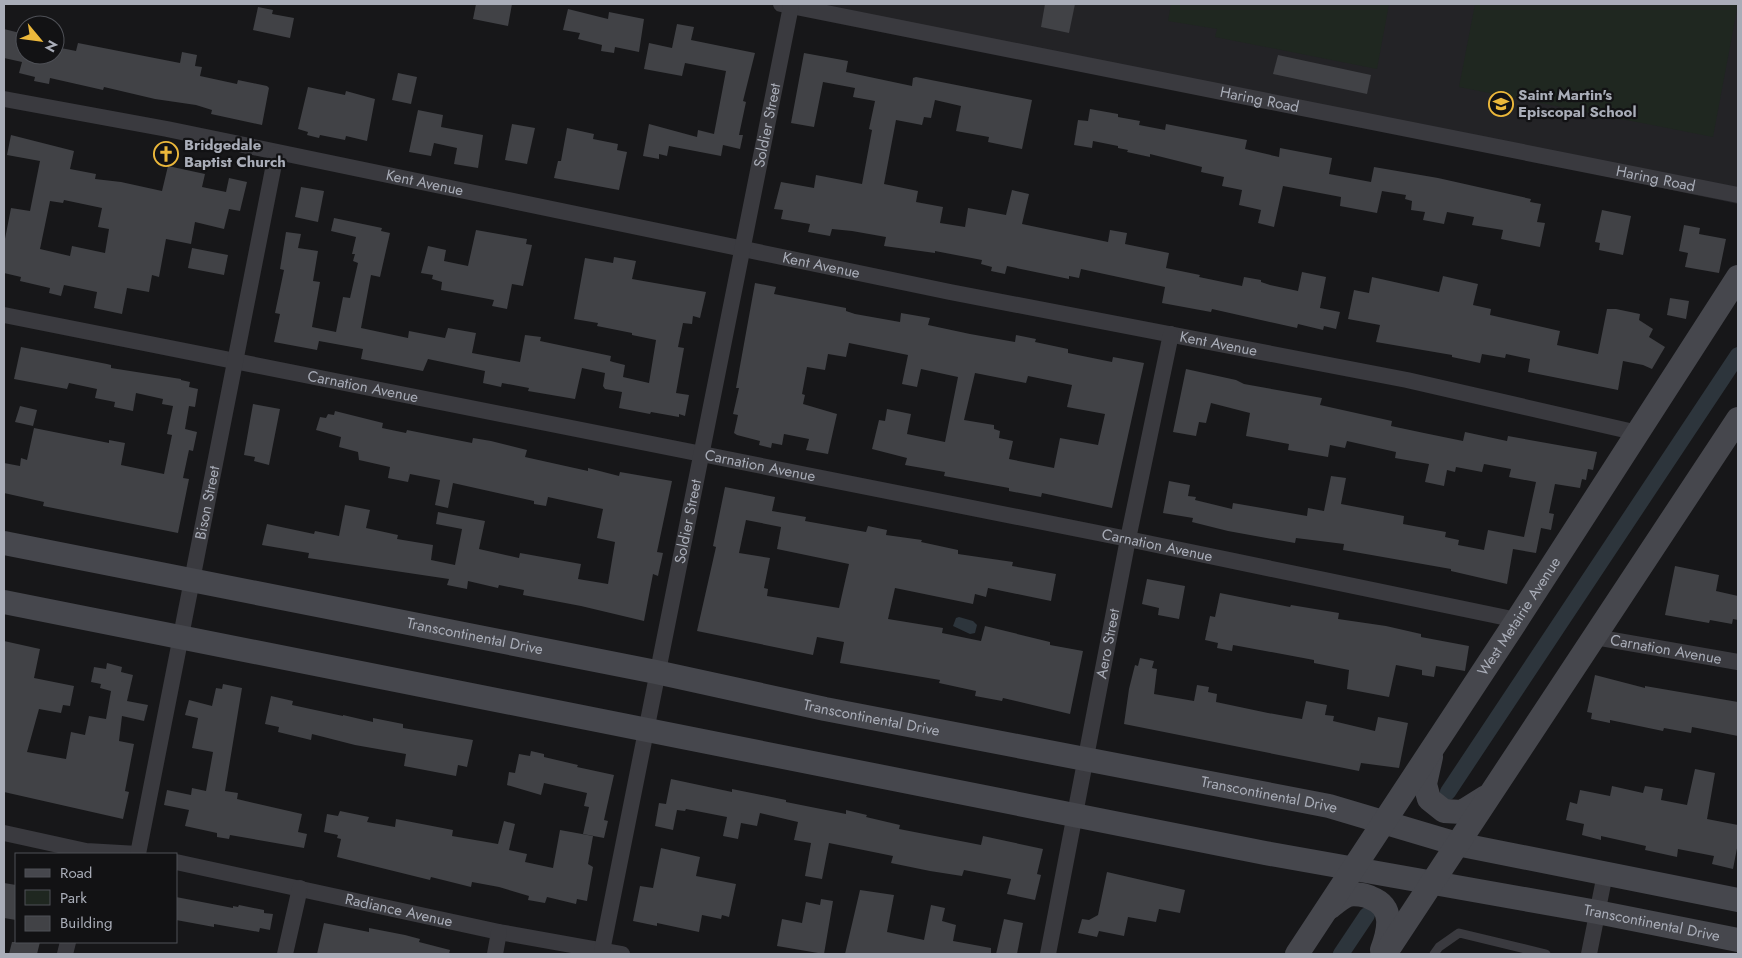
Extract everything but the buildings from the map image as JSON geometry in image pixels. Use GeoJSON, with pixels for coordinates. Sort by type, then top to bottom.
{"type":"FeatureCollection","features":[{"type":"Feature","properties":{"kind":"street","name":"Haring Road"},"geometry":{"type":"LineString","coordinates":[[786,5],[1738,195]]}},
{"type":"Feature","properties":{"kind":"street","name":"Soldier Street"},"geometry":{"type":"LineString","coordinates":[[602,951],[656,672],[743,247],[786,5]]}},
{"type":"Feature","properties":{"kind":"street","name":"Kent Avenue"},"geometry":{"type":"LineString","coordinates":[[4,99],[167,129],[276,154],[743,247],[950,292],[1407,380],[1638,433]]}},
{"type":"Feature","properties":{"kind":"street","name":"Bison Street"},"geometry":{"type":"LineString","coordinates":[[138,853],[276,154]]}},
{"type":"Feature","properties":{"kind":"street","name":"West Metairie Avenue"},"geometry":{"type":"LineString","coordinates":[[1297,954],[1517,620],[1738,277]]}},
{"type":"Feature","properties":{"kind":"street","name":"Carnation Avenue"},"geometry":{"type":"LineString","coordinates":[[4,315],[1128,539],[1517,620]]}},
{"type":"Feature","properties":{"kind":"street","name":"Aero Street"},"geometry":{"type":"LineString","coordinates":[[1048,954],[1128,539],[1171,334]]}},
{"type":"Feature","properties":{"kind":"street"},"geometry":{"type":"LineString","coordinates":[[1383,954],[1735,432]]}},
{"type":"Feature","properties":{"kind":"street","name":"Transcontinental Drive"},"geometry":{"type":"LineString","coordinates":[[4,543],[656,672],[825,709],[1329,806],[1384,824],[1457,844],[1738,900]]}},
{"type":"Feature","properties":{"kind":"street","name":"Transcontinental Drive"},"geometry":{"type":"LineString","coordinates":[[4,602],[1354,870],[1597,912],[1738,940]]}},
{"type":"Feature","properties":{"kind":"street","name":"Carnation Avenue"},"geometry":{"type":"LineString","coordinates":[[1595,637],[1738,662]]}},
{"type":"Feature","properties":{"kind":"street"},"geometry":{"type":"LineString","coordinates":[[1432,750],[1425,784],[1430,798],[1444,811],[1462,812],[1478,803],[1494,790]]}},
{"type":"Feature","properties":{"kind":"street"},"geometry":{"type":"LineString","coordinates":[[4,832],[85,853]]}},
{"type":"Feature","properties":{"kind":"street","name":"Radiance Avenue"},"geometry":{"type":"LineString","coordinates":[[178,862],[499,932],[622,954]]}},
{"type":"Feature","properties":{"kind":"street"},"geometry":{"type":"LineString","coordinates":[[1589,954],[1605,874]]}},
{"type":"Feature","properties":{"kind":"street"},"geometry":{"type":"LineString","coordinates":[[286,954],[300,888]]}},
{"type":"Feature","properties":{"kind":"street"},"geometry":{"type":"LineString","coordinates":[[1327,908],[1349,895],[1367,896],[1380,901],[1387,911],[1390,928],[1383,954]]}},
{"type":"Feature","properties":{"kind":"street"},"geometry":{"type":"LineString","coordinates":[[495,954],[499,932]]}},
{"type":"Feature","properties":{"kind":"lane"},"geometry":{"type":"LineString","coordinates":[[1438,952],[1459,933],[1546,954]]}},
{"type":"Feature","properties":{"kind":"shaded area","name":"Saint Martin's Episcopal School"},"geometry":{"type":"Polygon","coordinates":[[[788,4],[1738,4],[1738,204],[788,4]]]}},
{"type":"Feature","properties":{"kind":"shaded area"},"geometry":{"type":"Polygon","coordinates":[[[959,617],[973,621],[977,625],[975,633],[970,634],[953,626],[956,618],[959,617]]]}},
{"type":"Feature","properties":{"kind":"green space"},"geometry":{"type":"Polygon","coordinates":[[[1171,4],[1389,4],[1377,69],[1215,37],[1217,29],[1168,21],[1171,4]]]}},
{"type":"Feature","properties":{"kind":"green space"},"geometry":{"type":"Polygon","coordinates":[[[1475,4],[1738,4],[1713,137],[1459,87],[1475,4]]]}},
{"type":"Feature","properties":{"kind":"waterway"},"geometry":{"type":"LineString","coordinates":[[1448,792],[1738,355]]}},
{"type":"Feature","properties":{"kind":"waterway"},"geometry":{"type":"LineString","coordinates":[[1341,954],[1367,915]]}},
{"type":"Feature","properties":{"kind":"place","name":"Saint Martin's Episcopal School"},"geometry":{"type":"Point","coordinates":[1501,104]}},
{"type":"Feature","properties":{"kind":"place","name":"Bridgedale Baptist Church"},"geometry":{"type":"Point","coordinates":[166,154]}}]}
